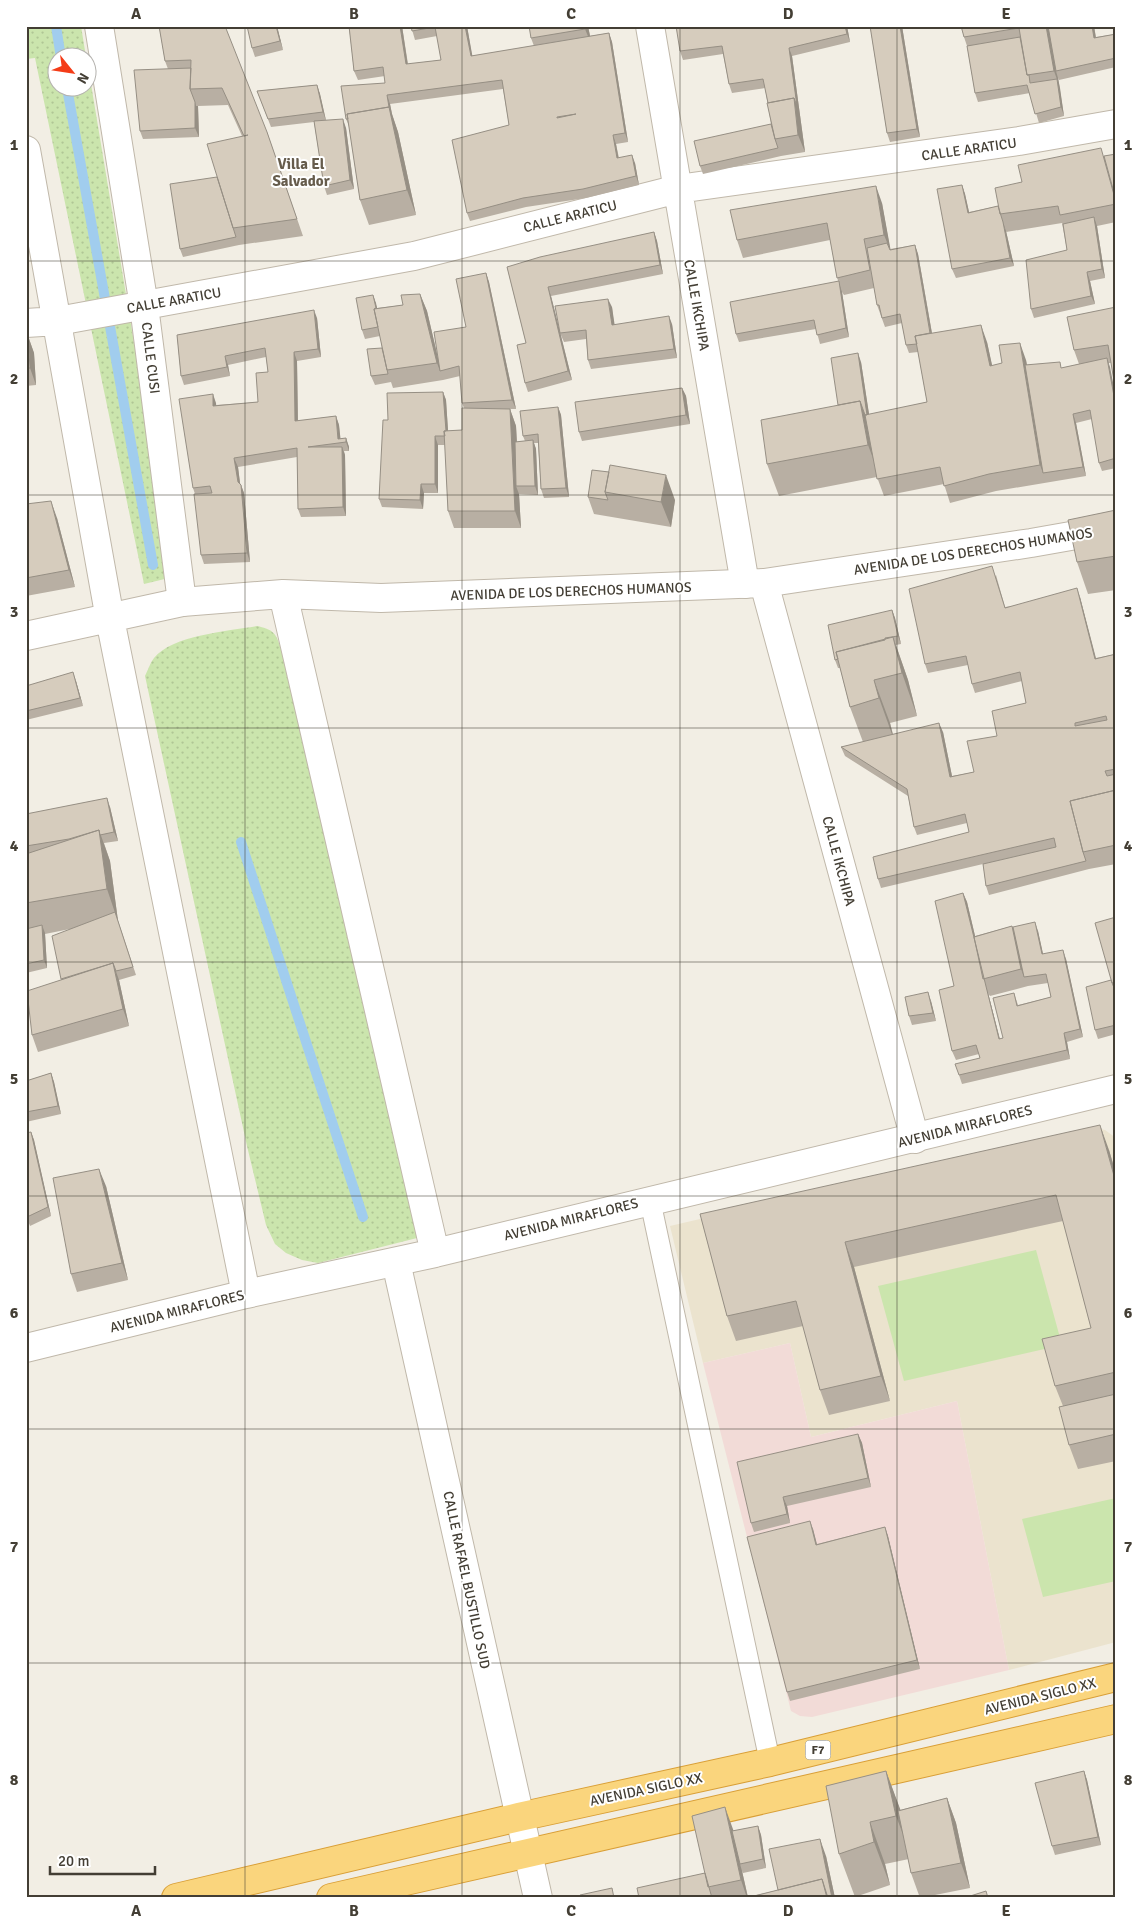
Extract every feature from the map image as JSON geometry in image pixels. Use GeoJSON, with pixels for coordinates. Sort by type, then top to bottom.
{"type":"FeatureCollection","features":[{"type":"Feature","properties":{"kind":"highway","name":"AVENIDA SIGLO XX"},"geometry":{"type":"LineString","coordinates":[[176,1898],[519,1816],[770,1762],[1116,1677]]}},
{"type":"Feature","properties":{"kind":"highway"},"geometry":{"type":"LineString","coordinates":[[331,1898],[1116,1719]]}},
{"type":"Feature","properties":{"kind":"street","name":"CALLE CUSI"},"geometry":{"type":"LineString","coordinates":[[99,26],[144,306],[182,602]]}},
{"type":"Feature","properties":{"kind":"street","name":"CALLE IKCHIPA"},"geometry":{"type":"LineString","coordinates":[[650,26],[678,189],[754,584],[915,1139]]}},
{"type":"Feature","properties":{"kind":"street","name":"CALLE ARATICU"},"geometry":{"type":"LineString","coordinates":[[26,323],[58,321],[414,256],[678,189],[1009,143],[1116,124]]}},
{"type":"Feature","properties":{"kind":"street"},"geometry":{"type":"LineString","coordinates":[[26,150],[110,619],[246,1294]]}},
{"type":"Feature","properties":{"kind":"street","name":"AVENIDA DE LOS DERECHOS HUMANOS"},"geometry":{"type":"LineString","coordinates":[[26,636],[182,602],[283,594],[381,598],[754,584],[1031,544],[1116,528]]}},
{"type":"Feature","properties":{"kind":"street"},"geometry":{"type":"LineString","coordinates":[[283,594],[435,1253]]}},
{"type":"Feature","properties":{"kind":"street","name":"AVENIDA MIRAFLORES"},"geometry":{"type":"LineString","coordinates":[[26,1348],[246,1294],[435,1253],[1116,1090]]}},
{"type":"Feature","properties":{"kind":"street","name":"CALLE RAFAEL BUSTILLO SUD"},"geometry":{"type":"LineString","coordinates":[[396,1262],[538,1898]]}},
{"type":"Feature","properties":{"kind":"lane"},"geometry":{"type":"LineString","coordinates":[[650,1200],[770,1762]]}},
{"type":"Feature","properties":{"kind":"shaded area"},"geometry":{"type":"Polygon","coordinates":[[[1091,1127],[1105,1130],[1116,1138],[1116,1642],[1009,1670],[957,1401],[811,1437],[790,1343],[703,1363],[670,1226],[1091,1127]]]}},
{"type":"Feature","properties":{"kind":"shaded area"},"geometry":{"type":"Polygon","coordinates":[[[790,1343],[811,1437],[957,1401],[1009,1670],[812,1717],[800,1716],[791,1711],[703,1363],[790,1343]]]}},
{"type":"Feature","properties":{"kind":"green space"},"geometry":{"type":"Polygon","coordinates":[[[26,26],[81,26],[85,48],[48,48],[48,98],[93,98],[173,577],[144,584],[35,58],[26,59],[26,26]]]}},
{"type":"Feature","properties":{"kind":"green space"},"geometry":{"type":"Polygon","coordinates":[[[257,626],[272,632],[277,637],[280,646],[421,1237],[318,1263],[302,1260],[286,1253],[275,1244],[266,1225],[247,1146],[145,676],[154,658],[162,650],[174,644],[202,635],[257,626]]]}},
{"type":"Feature","properties":{"kind":"green space"},"geometry":{"type":"Polygon","coordinates":[[[1036,1250],[1062,1345],[904,1381],[878,1286],[1036,1250]]]}},
{"type":"Feature","properties":{"kind":"green space"},"geometry":{"type":"Polygon","coordinates":[[[1116,1498],[1116,1581],[1043,1597],[1022,1519],[1116,1498]]]}},
{"type":"Feature","properties":{"kind":"building"},"geometry":{"type":"Polygon","coordinates":[[[159,26],[225,26],[267,132],[297,219],[233,228],[207,144],[244,136],[222,88],[190,89],[191,60],[165,61],[159,26]]]}},
{"type":"Feature","properties":{"kind":"building"},"geometry":{"type":"Polygon","coordinates":[[[247,26],[276,26],[280,41],[252,48],[247,26]]]}},
{"type":"Feature","properties":{"kind":"building"},"geometry":{"type":"Polygon","coordinates":[[[349,26],[400,26],[406,64],[441,60],[435,27],[412,31],[411,26],[465,26],[471,56],[609,33],[625,133],[613,135],[617,158],[632,155],[636,176],[583,189],[523,198],[467,213],[452,140],[509,125],[502,80],[387,95],[389,107],[347,114],[348,119],[346,119],[341,86],[385,83],[383,67],[354,71],[349,26]]]}},
{"type":"Feature","properties":{"kind":"building"},"geometry":{"type":"Polygon","coordinates":[[[529,26],[585,26],[585,29],[531,38],[529,26]]]}},
{"type":"Feature","properties":{"kind":"building"},"geometry":{"type":"Polygon","coordinates":[[[676,26],[845,26],[847,34],[789,48],[797,106],[794,98],[768,103],[763,79],[729,84],[722,46],[680,51],[676,26]]]}},
{"type":"Feature","properties":{"kind":"building"},"geometry":{"type":"Polygon","coordinates":[[[870,26],[900,26],[917,129],[887,133],[870,26]]]}},
{"type":"Feature","properties":{"kind":"building"},"geometry":{"type":"Polygon","coordinates":[[[961,26],[1046,26],[1054,71],[1027,75],[1019,28],[964,37],[961,26]]]}},
{"type":"Feature","properties":{"kind":"building"},"geometry":{"type":"Polygon","coordinates":[[[1048,26],[1092,26],[1094,38],[1116,34],[1116,58],[1056,71],[1048,26]]]}},
{"type":"Feature","properties":{"kind":"building"},"geometry":{"type":"Polygon","coordinates":[[[1020,37],[1030,83],[1057,79],[1061,107],[1035,114],[1027,85],[975,93],[967,46],[1020,37]]]}},
{"type":"Feature","properties":{"kind":"building"},"geometry":{"type":"Polygon","coordinates":[[[191,68],[190,89],[195,102],[195,128],[140,131],[134,70],[191,68]]]}},
{"type":"Feature","properties":{"kind":"building"},"geometry":{"type":"Polygon","coordinates":[[[317,85],[323,112],[268,119],[257,91],[317,85]]]}},
{"type":"Feature","properties":{"kind":"building"},"geometry":{"type":"Polygon","coordinates":[[[794,98],[798,135],[775,139],[767,103],[794,98]]]}},
{"type":"Feature","properties":{"kind":"building"},"geometry":{"type":"Polygon","coordinates":[[[389,107],[407,190],[360,200],[347,114],[389,107]]]}},
{"type":"Feature","properties":{"kind":"building"},"geometry":{"type":"Polygon","coordinates":[[[343,119],[350,180],[324,186],[314,121],[343,119]]]}},
{"type":"Feature","properties":{"kind":"building"},"geometry":{"type":"Polygon","coordinates":[[[771,124],[778,148],[700,166],[694,141],[771,124]]]}},
{"type":"Feature","properties":{"kind":"building"},"geometry":{"type":"Polygon","coordinates":[[[1101,148],[1116,204],[1060,215],[1058,206],[1000,214],[995,188],[1022,182],[1018,165],[1101,148]]]}},
{"type":"Feature","properties":{"kind":"building"},"geometry":{"type":"Polygon","coordinates":[[[1116,154],[1116,200],[1104,156],[1116,154]]]}},
{"type":"Feature","properties":{"kind":"building"},"geometry":{"type":"Polygon","coordinates":[[[217,177],[236,237],[180,249],[170,184],[217,177]]]}},
{"type":"Feature","properties":{"kind":"building"},"geometry":{"type":"Polygon","coordinates":[[[962,185],[968,213],[998,206],[1010,258],[952,269],[937,189],[962,185]]]}},
{"type":"Feature","properties":{"kind":"building"},"geometry":{"type":"Polygon","coordinates":[[[876,186],[884,235],[864,239],[870,270],[837,278],[827,223],[737,240],[730,210],[876,186]]]}},
{"type":"Feature","properties":{"kind":"building"},"geometry":{"type":"Polygon","coordinates":[[[1094,217],[1102,269],[1087,272],[1091,296],[1031,309],[1026,260],[1067,250],[1063,224],[1094,217]]]}},
{"type":"Feature","properties":{"kind":"building"},"geometry":{"type":"Polygon","coordinates":[[[654,232],[660,265],[548,287],[568,371],[525,383],[517,345],[526,343],[507,267],[540,257],[654,232]]]}},
{"type":"Feature","properties":{"kind":"building"},"geometry":{"type":"Polygon","coordinates":[[[887,243],[890,250],[915,245],[930,333],[915,336],[917,344],[906,345],[900,314],[882,318],[879,305],[877,305],[867,248],[887,243]]]}},
{"type":"Feature","properties":{"kind":"building"},"geometry":{"type":"Polygon","coordinates":[[[486,273],[512,400],[462,403],[459,366],[440,371],[434,332],[466,327],[456,279],[486,273]]]}},
{"type":"Feature","properties":{"kind":"building"},"geometry":{"type":"Polygon","coordinates":[[[839,281],[846,328],[817,335],[814,320],[736,334],[730,302],[839,281]]]}},
{"type":"Feature","properties":{"kind":"building"},"geometry":{"type":"Polygon","coordinates":[[[420,294],[437,363],[387,370],[374,309],[403,305],[401,295],[420,294]]]}},
{"type":"Feature","properties":{"kind":"building"},"geometry":{"type":"Polygon","coordinates":[[[373,295],[378,327],[362,330],[356,298],[373,295]]]}},
{"type":"Feature","properties":{"kind":"building"},"geometry":{"type":"Polygon","coordinates":[[[608,299],[612,325],[669,316],[674,349],[588,360],[586,330],[560,333],[555,306],[608,299]]]}},
{"type":"Feature","properties":{"kind":"building"},"geometry":{"type":"Polygon","coordinates":[[[1116,307],[1116,393],[1108,345],[1074,350],[1067,317],[1116,307]]]}},
{"type":"Feature","properties":{"kind":"building"},"geometry":{"type":"Polygon","coordinates":[[[314,310],[318,349],[294,352],[295,421],[336,416],[338,439],[346,438],[346,442],[308,447],[342,447],[343,507],[298,509],[297,448],[234,458],[238,482],[241,485],[247,553],[201,555],[194,494],[212,493],[210,486],[193,488],[179,399],[213,394],[213,406],[258,402],[256,373],[268,372],[265,348],[225,356],[227,367],[181,376],[177,335],[314,310]]]}},
{"type":"Feature","properties":{"kind":"building"},"geometry":{"type":"Polygon","coordinates":[[[981,325],[990,366],[1002,363],[999,345],[1020,343],[1040,465],[989,474],[944,486],[940,467],[877,479],[865,415],[927,402],[915,336],[981,325]]]}},
{"type":"Feature","properties":{"kind":"building"},"geometry":{"type":"Polygon","coordinates":[[[26,336],[28,336],[30,368],[26,368],[26,336]]]}},
{"type":"Feature","properties":{"kind":"building"},"geometry":{"type":"Polygon","coordinates":[[[382,348],[388,374],[371,376],[367,349],[382,348]]]}},
{"type":"Feature","properties":{"kind":"building"},"geometry":{"type":"Polygon","coordinates":[[[858,353],[867,415],[865,415],[860,401],[838,405],[831,358],[858,353]]]}},
{"type":"Feature","properties":{"kind":"building"},"geometry":{"type":"Polygon","coordinates":[[[1107,358],[1116,407],[1116,458],[1099,463],[1090,410],[1073,414],[1083,467],[1043,473],[1025,365],[1060,362],[1061,368],[1107,358]]]}},
{"type":"Feature","properties":{"kind":"building"},"geometry":{"type":"Polygon","coordinates":[[[682,388],[686,415],[579,432],[575,402],[682,388]]]}},
{"type":"Feature","properties":{"kind":"building"},"geometry":{"type":"Polygon","coordinates":[[[443,392],[446,431],[444,431],[445,436],[435,436],[435,484],[421,484],[420,500],[379,499],[383,420],[388,420],[387,393],[443,392]]]}},
{"type":"Feature","properties":{"kind":"building"},"geometry":{"type":"Polygon","coordinates":[[[860,401],[868,445],[767,464],[761,420],[860,401]]]}},
{"type":"Feature","properties":{"kind":"building"},"geometry":{"type":"Polygon","coordinates":[[[558,407],[566,488],[541,489],[538,434],[523,436],[520,411],[558,407]]]}},
{"type":"Feature","properties":{"kind":"building"},"geometry":{"type":"Polygon","coordinates":[[[462,408],[510,409],[515,511],[448,511],[444,431],[462,430],[462,408]]]}},
{"type":"Feature","properties":{"kind":"building"},"geometry":{"type":"Polygon","coordinates":[[[533,440],[535,486],[516,486],[515,442],[533,440]]]}},
{"type":"Feature","properties":{"kind":"building"},"geometry":{"type":"Polygon","coordinates":[[[610,465],[666,475],[661,502],[605,492],[610,465]]]}},
{"type":"Feature","properties":{"kind":"building"},"geometry":{"type":"Polygon","coordinates":[[[592,470],[609,472],[605,492],[608,500],[588,497],[592,470]]]}},
{"type":"Feature","properties":{"kind":"building"},"geometry":{"type":"Polygon","coordinates":[[[51,501],[69,570],[26,578],[26,504],[51,501]]]}},
{"type":"Feature","properties":{"kind":"building"},"geometry":{"type":"Polygon","coordinates":[[[1116,510],[1116,556],[1077,562],[1068,520],[1116,510]]]}},
{"type":"Feature","properties":{"kind":"building"},"geometry":{"type":"Polygon","coordinates":[[[992,566],[1005,608],[1077,588],[1095,659],[1116,654],[1116,769],[1105,771],[1107,776],[1116,774],[1116,790],[1070,801],[1086,861],[986,886],[983,864],[1056,847],[1054,838],[878,879],[873,857],[969,832],[965,814],[914,827],[907,789],[841,747],[939,723],[950,777],[974,772],[967,741],[997,736],[992,711],[1026,703],[1020,672],[972,684],[966,656],[925,664],[909,589],[992,566]],[[1106,716],[1075,723],[1075,726],[1107,720],[1106,716]]]}},
{"type":"Feature","properties":{"kind":"building"},"geometry":{"type":"Polygon","coordinates":[[[892,610],[898,636],[836,652],[838,659],[835,660],[828,625],[892,610]]]}},
{"type":"Feature","properties":{"kind":"building"},"geometry":{"type":"Polygon","coordinates":[[[893,637],[902,673],[874,680],[879,698],[850,707],[836,652],[893,637]]]}},
{"type":"Feature","properties":{"kind":"building"},"geometry":{"type":"Polygon","coordinates":[[[73,672],[80,698],[26,711],[26,686],[73,672]]]}},
{"type":"Feature","properties":{"kind":"building"},"geometry":{"type":"Polygon","coordinates":[[[1116,790],[1116,845],[1083,852],[1070,801],[1116,790]]]}},
{"type":"Feature","properties":{"kind":"building"},"geometry":{"type":"Polygon","coordinates":[[[107,798],[114,832],[100,835],[99,830],[69,839],[26,846],[26,814],[107,798]]]}},
{"type":"Feature","properties":{"kind":"building"},"geometry":{"type":"Polygon","coordinates":[[[99,830],[107,889],[26,903],[26,854],[99,830]]]}},
{"type":"Feature","properties":{"kind":"building"},"geometry":{"type":"Polygon","coordinates":[[[963,893],[999,1039],[1003,1038],[993,998],[1014,993],[1017,1006],[1051,997],[1046,974],[1024,977],[1013,927],[1035,922],[1042,954],[1063,950],[1080,1029],[1064,1033],[1067,1050],[959,1075],[955,1064],[980,1058],[976,1045],[952,1051],[939,990],[954,986],[935,901],[963,893]]]}},
{"type":"Feature","properties":{"kind":"building"},"geometry":{"type":"Polygon","coordinates":[[[115,912],[133,967],[116,971],[113,963],[61,979],[52,936],[115,912]]]}},
{"type":"Feature","properties":{"kind":"building"},"geometry":{"type":"Polygon","coordinates":[[[1116,917],[1116,982],[1112,983],[1095,923],[1116,917]]]}},
{"type":"Feature","properties":{"kind":"building"},"geometry":{"type":"Polygon","coordinates":[[[42,925],[44,960],[26,964],[26,929],[42,925]]]}},
{"type":"Feature","properties":{"kind":"building"},"geometry":{"type":"Polygon","coordinates":[[[1012,926],[1021,969],[983,979],[974,937],[1012,926]]]}},
{"type":"Feature","properties":{"kind":"building"},"geometry":{"type":"Polygon","coordinates":[[[113,963],[123,1009],[32,1035],[27,991],[113,963]]]}},
{"type":"Feature","properties":{"kind":"building"},"geometry":{"type":"Polygon","coordinates":[[[1111,980],[1116,993],[1116,1025],[1095,1030],[1086,987],[1111,980]]]}},
{"type":"Feature","properties":{"kind":"building"},"geometry":{"type":"Polygon","coordinates":[[[928,992],[933,1013],[909,1016],[905,997],[928,992]]]}},
{"type":"Feature","properties":{"kind":"building"},"geometry":{"type":"Polygon","coordinates":[[[51,1073],[58,1106],[26,1112],[26,1081],[51,1073]]]}},
{"type":"Feature","properties":{"kind":"building"},"geometry":{"type":"Polygon","coordinates":[[[1100,1125],[1116,1183],[1116,1372],[1055,1386],[1042,1339],[1091,1328],[1056,1195],[845,1242],[881,1376],[820,1390],[796,1301],[727,1316],[700,1214],[1100,1125]]]}},
{"type":"Feature","properties":{"kind":"building"},"geometry":{"type":"Polygon","coordinates":[[[31,1132],[48,1207],[27,1217],[26,1133],[31,1132]]]}},
{"type":"Feature","properties":{"kind":"building"},"geometry":{"type":"Polygon","coordinates":[[[99,1169],[122,1263],[71,1274],[53,1178],[99,1169]]]}},
{"type":"Feature","properties":{"kind":"building"},"geometry":{"type":"Polygon","coordinates":[[[1116,1394],[1116,1434],[1069,1445],[1059,1407],[1116,1394]]]}},
{"type":"Feature","properties":{"kind":"building"},"geometry":{"type":"Polygon","coordinates":[[[858,1434],[868,1478],[783,1497],[787,1514],[751,1523],[737,1462],[858,1434]]]}},
{"type":"Feature","properties":{"kind":"building"},"geometry":{"type":"Polygon","coordinates":[[[810,1521],[816,1545],[885,1527],[917,1660],[787,1692],[747,1537],[810,1521]]]}},
{"type":"Feature","properties":{"kind":"building"},"geometry":{"type":"Polygon","coordinates":[[[886,1771],[896,1816],[870,1822],[874,1842],[839,1854],[826,1786],[886,1771]]]}},
{"type":"Feature","properties":{"kind":"building"},"geometry":{"type":"Polygon","coordinates":[[[1084,1771],[1098,1837],[1052,1846],[1035,1783],[1084,1771]]]}},
{"type":"Feature","properties":{"kind":"building"},"geometry":{"type":"Polygon","coordinates":[[[947,1798],[961,1863],[911,1873],[898,1811],[947,1798]]]}},
{"type":"Feature","properties":{"kind":"building"},"geometry":{"type":"Polygon","coordinates":[[[725,1807],[741,1880],[708,1887],[692,1816],[725,1807]]]}},
{"type":"Feature","properties":{"kind":"building"},"geometry":{"type":"Polygon","coordinates":[[[758,1826],[763,1859],[740,1864],[732,1831],[758,1826]]]}},
{"type":"Feature","properties":{"kind":"building"},"geometry":{"type":"Polygon","coordinates":[[[820,1839],[832,1898],[828,1898],[822,1879],[778,1890],[769,1849],[820,1839]]]}},
{"type":"Feature","properties":{"kind":"building"},"geometry":{"type":"Polygon","coordinates":[[[705,1873],[712,1898],[639,1898],[637,1888],[705,1873]]]}},
{"type":"Feature","properties":{"kind":"building"},"geometry":{"type":"Polygon","coordinates":[[[822,1879],[827,1898],[746,1898],[822,1879]]]}},
{"type":"Feature","properties":{"kind":"building"},"geometry":{"type":"Polygon","coordinates":[[[612,1888],[614,1898],[581,1898],[580,1895],[612,1888]]]}},
{"type":"Feature","properties":{"kind":"building"},"geometry":{"type":"Polygon","coordinates":[[[986,1891],[988,1898],[964,1898],[986,1891]]]}},
{"type":"Feature","properties":{"kind":"waterway"},"geometry":{"type":"LineString","coordinates":[[56,26],[59,48]]}},
{"type":"Feature","properties":{"kind":"waterway"},"geometry":{"type":"LineString","coordinates":[[69,98],[153,565]]}},
{"type":"Feature","properties":{"kind":"waterway"},"geometry":{"type":"LineString","coordinates":[[241,842],[363,1217]]}},
{"type":"Feature","properties":{"kind":"district","name":"Villa El Salvador"},"geometry":{"type":"Point","coordinates":[301,172]}}]}
